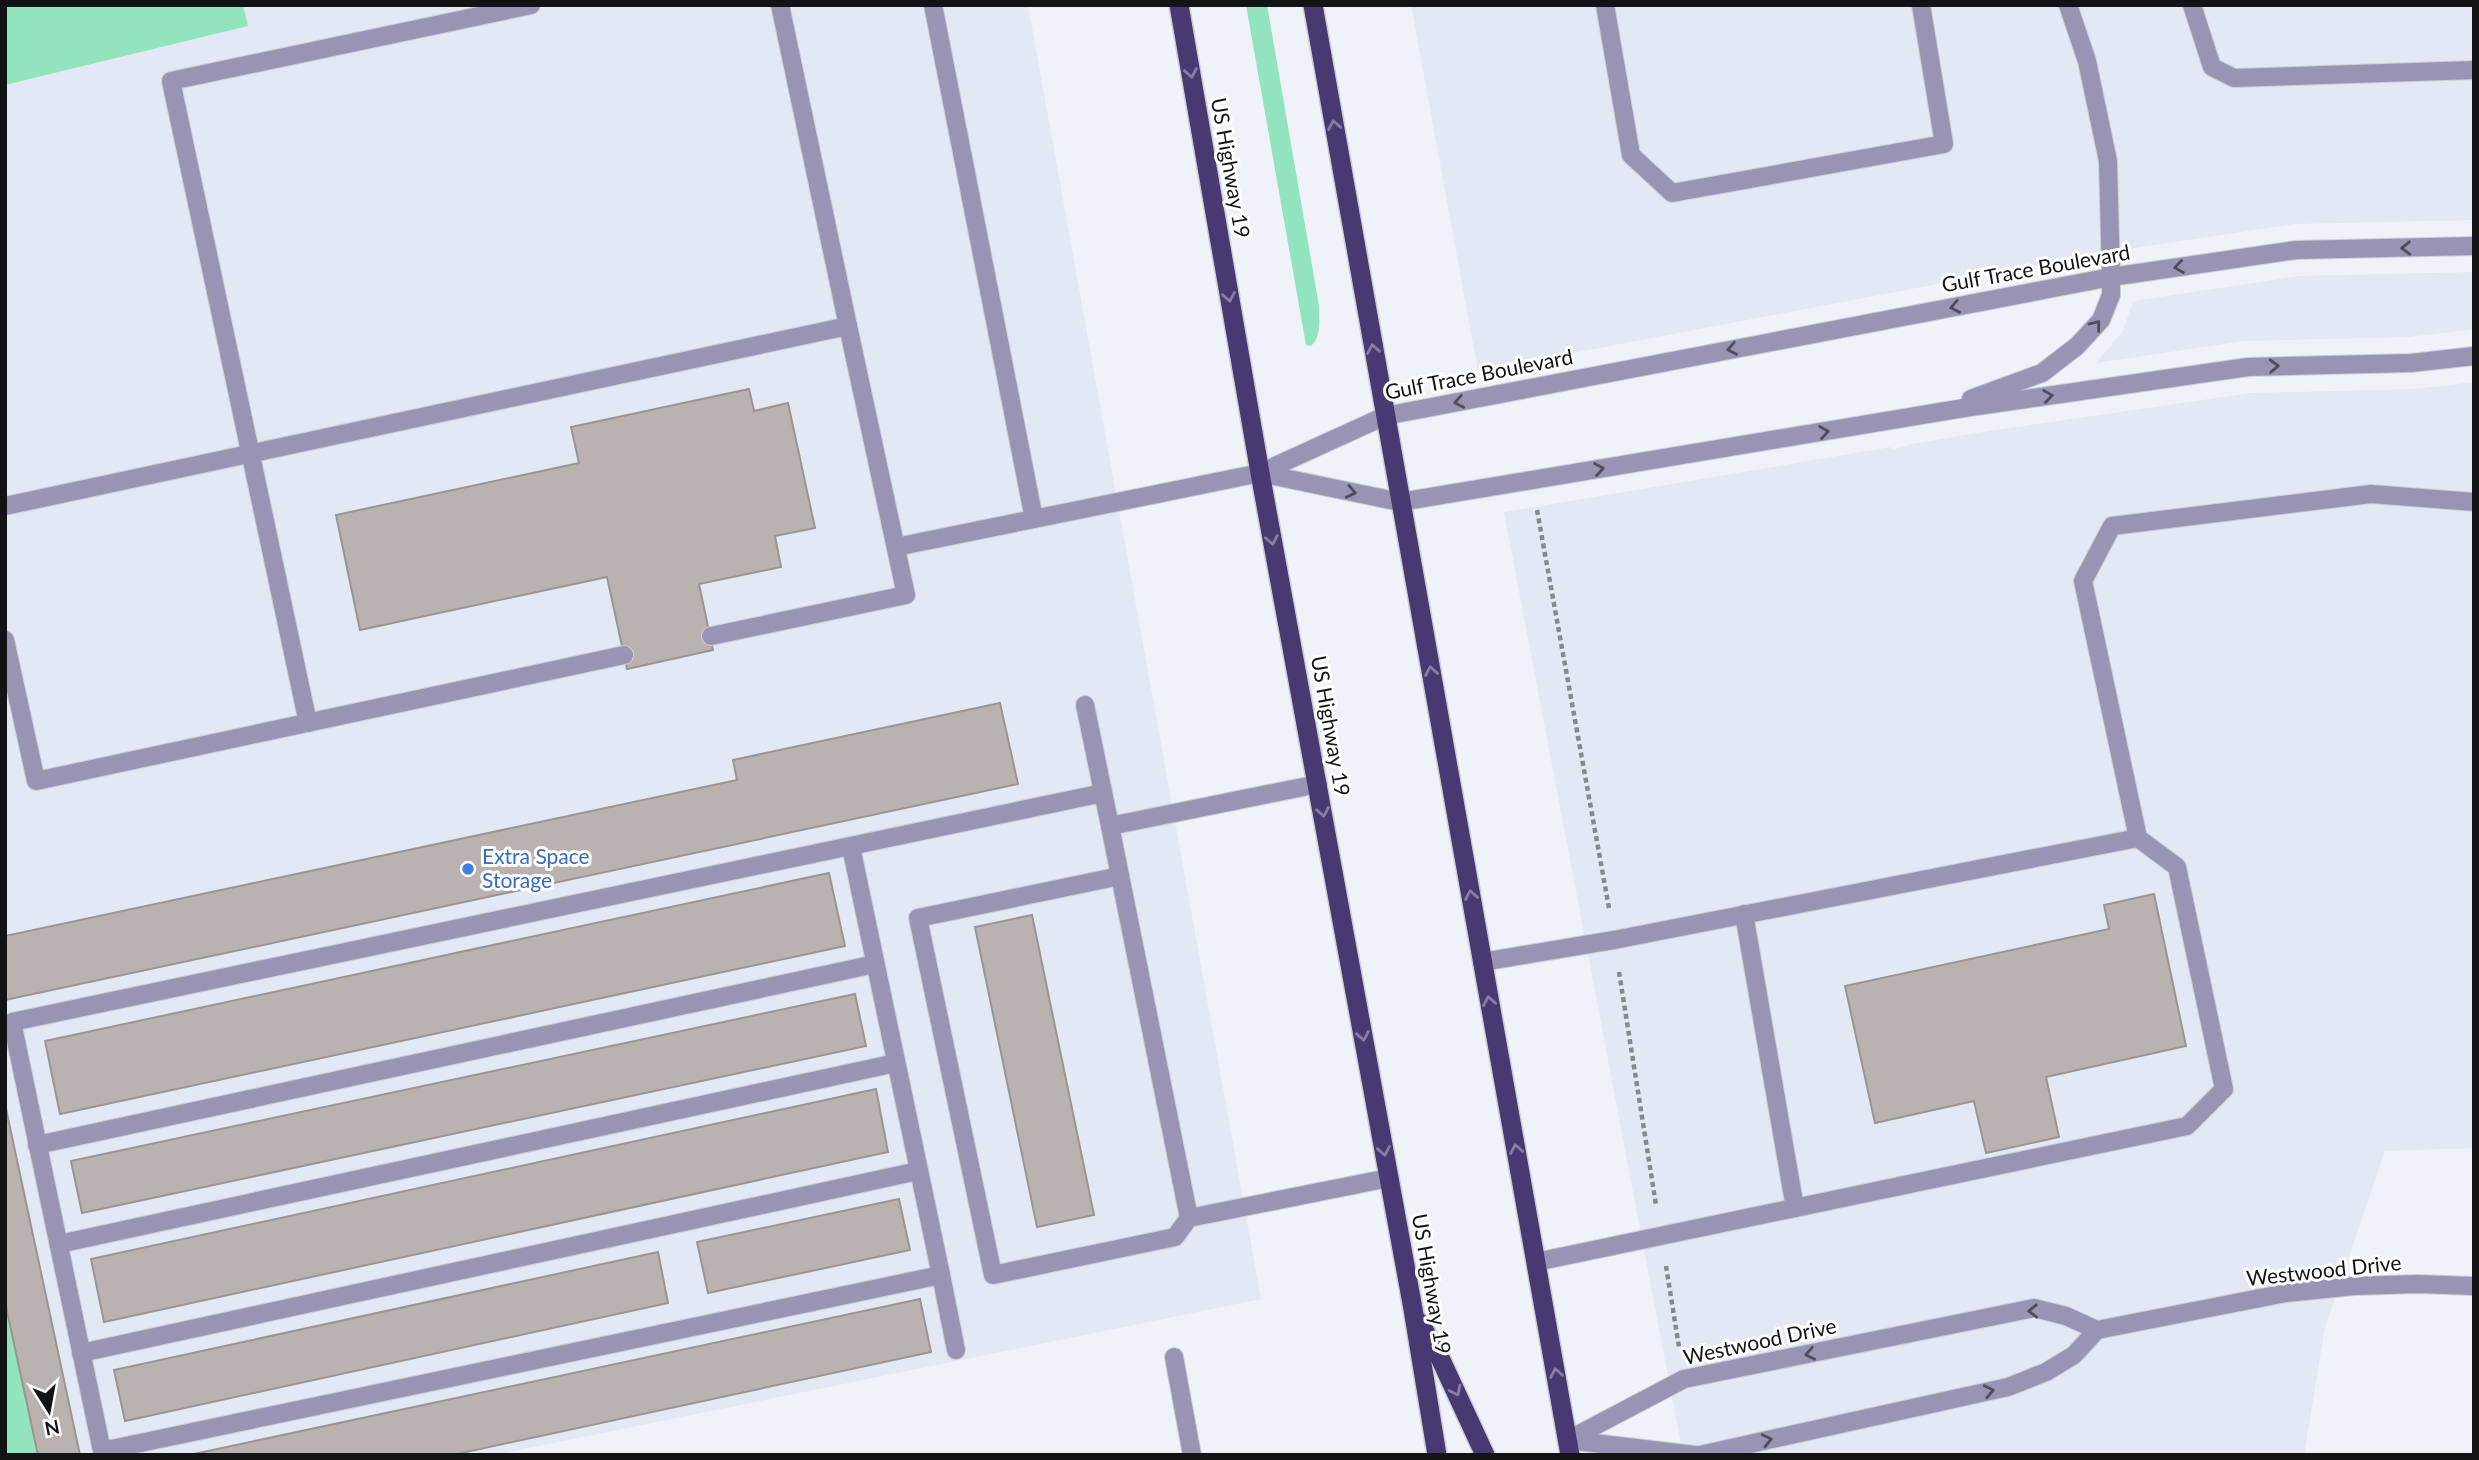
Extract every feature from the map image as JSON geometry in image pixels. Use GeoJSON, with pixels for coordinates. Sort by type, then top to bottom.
{"type":"FeatureCollection","features":[{"type":"Feature","properties":{"kind":"highway","name":"US Highway 19"},"geometry":{"type":"LineString","coordinates":[[1179,5],[1260,473],[1413,1310],[1437,1455]]}},
{"type":"Feature","properties":{"kind":"highway"},"geometry":{"type":"LineString","coordinates":[[1313,5],[1569,1447]]}},
{"type":"Feature","properties":{"kind":"highway"},"geometry":{"type":"LineString","coordinates":[[1413,1310],[1441,1360],[1485,1455]]}},
{"type":"Feature","properties":{"kind":"street"},"geometry":{"type":"LineString","coordinates":[[308,723],[172,81],[531,5]]}},
{"type":"Feature","properties":{"kind":"street"},"geometry":{"type":"LineString","coordinates":[[710,636],[906,595],[780,5]]}},
{"type":"Feature","properties":{"kind":"street"},"geometry":{"type":"LineString","coordinates":[[933,5],[1034,519]]}},
{"type":"Feature","properties":{"kind":"street"},"geometry":{"type":"LineString","coordinates":[[1605,5],[1631,155],[1672,193],[1944,144],[1921,5]]}},
{"type":"Feature","properties":{"kind":"street"},"geometry":{"type":"LineString","coordinates":[[1907,418],[1980,396],[2042,373],[2077,346],[2101,320],[2111,295],[2108,161],[2087,61],[2068,5]]}},
{"type":"Feature","properties":{"kind":"street"},"geometry":{"type":"LineString","coordinates":[[2192,5],[2212,67],[2234,78],[2474,70]]}},
{"type":"Feature","properties":{"kind":"street","name":"Gulf Trace Boulevard"},"geometry":{"type":"LineString","coordinates":[[1260,473],[1385,416],[2110,277],[2296,250],[2474,246]]}},
{"type":"Feature","properties":{"kind":"street"},"geometry":{"type":"LineString","coordinates":[[5,506],[848,326]]}},
{"type":"Feature","properties":{"kind":"street"},"geometry":{"type":"LineString","coordinates":[[896,547],[1260,473],[1401,502],[1907,418],[2248,367],[2411,363],[2474,356]]}},
{"type":"Feature","properties":{"kind":"street"},"geometry":{"type":"LineString","coordinates":[[1536,1262],[2187,1126],[2224,1088],[2177,867],[2138,838],[2082,581],[2112,526],[2371,494],[2474,502]]}},
{"type":"Feature","properties":{"kind":"street"},"geometry":{"type":"LineString","coordinates":[[5,640],[36,781],[624,655]]}},
{"type":"Feature","properties":{"kind":"street"},"geometry":{"type":"LineString","coordinates":[[1085,705],[1189,1218]]}},
{"type":"Feature","properties":{"kind":"street"},"geometry":{"type":"LineString","coordinates":[[1111,826],[1318,784]]}},
{"type":"Feature","properties":{"kind":"street"},"geometry":{"type":"LineString","coordinates":[[941,1275],[102,1451],[12,1022],[1103,793]]}},
{"type":"Feature","properties":{"kind":"street"},"geometry":{"type":"LineString","coordinates":[[1482,962],[1744,915],[2138,838]]}},
{"type":"Feature","properties":{"kind":"street"},"geometry":{"type":"LineString","coordinates":[[851,847],[956,1350]]}},
{"type":"Feature","properties":{"kind":"street"},"geometry":{"type":"LineString","coordinates":[[1120,876],[918,918],[993,1275],[1175,1237],[1189,1218],[1389,1178]]}},
{"type":"Feature","properties":{"kind":"street"},"geometry":{"type":"LineString","coordinates":[[1744,915],[1795,1208]]}},
{"type":"Feature","properties":{"kind":"street"},"geometry":{"type":"LineString","coordinates":[[37,1145],[875,964]]}},
{"type":"Feature","properties":{"kind":"street"},"geometry":{"type":"LineString","coordinates":[[59,1244],[896,1063]]}},
{"type":"Feature","properties":{"kind":"street"},"geometry":{"type":"LineString","coordinates":[[81,1353],[918,1171]]}},
{"type":"Feature","properties":{"kind":"street","name":"Westwood Drive"},"geometry":{"type":"LineString","coordinates":[[1569,1447],[1684,1379],[2034,1308],[2066,1316],[2097,1330],[2286,1293],[2354,1286],[2474,1286]]}},
{"type":"Feature","properties":{"kind":"street"},"geometry":{"type":"LineString","coordinates":[[1569,1447],[1698,1455],[2008,1387],[2046,1372],[2074,1355],[2097,1330]]}},
{"type":"Feature","properties":{"kind":"street"},"geometry":{"type":"LineString","coordinates":[[1174,1357],[1192,1455]]}},
{"type":"Feature","properties":{"kind":"shaded area"},"geometry":{"type":"Polygon","coordinates":[[[243,5],[1028,5],[1261,1299],[495,1455],[38,1455],[5,1302],[5,85],[247,26],[243,5]]]}},
{"type":"Feature","properties":{"kind":"shaded area"},"geometry":{"type":"Polygon","coordinates":[[[1411,5],[2474,5],[2474,220],[2295,224],[2086,253],[2085,256],[1478,371],[1411,5]]]}},
{"type":"Feature","properties":{"kind":"shaded area"},"geometry":{"type":"Polygon","coordinates":[[[2474,272],[2474,329],[2409,337],[2244,341],[2096,363],[2123,331],[2133,301],[2299,276],[2474,272]]]}},
{"type":"Feature","properties":{"kind":"shaded area"},"geometry":{"type":"Polygon","coordinates":[[[2474,382],[2474,1148],[2385,1151],[2325,1327],[2304,1455],[1683,1455],[1504,512],[1891,447],[1892,450],[1975,433],[2251,393],[2415,389],[2474,382]]]}},
{"type":"Feature","properties":{"kind":"green space"},"geometry":{"type":"Polygon","coordinates":[[[5,5],[243,5],[248,26],[5,85],[5,5]]]}},
{"type":"Feature","properties":{"kind":"green space"},"geometry":{"type":"Polygon","coordinates":[[[1246,5],[1267,5],[1319,306],[1318,333],[1311,346],[1306,345],[1246,5]]]}},
{"type":"Feature","properties":{"kind":"green space"},"geometry":{"type":"Polygon","coordinates":[[[5,1302],[38,1455],[5,1455],[5,1302]]]}},
{"type":"Feature","properties":{"kind":"building"},"geometry":{"type":"Polygon","coordinates":[[[749,389],[754,411],[788,403],[815,528],[775,536],[781,567],[699,584],[713,650],[627,669],[607,577],[360,630],[336,515],[579,463],[571,427],[749,389]]]}},
{"type":"Feature","properties":{"kind":"building","name":"Extra Space Storage"},"geometry":{"type":"Polygon","coordinates":[[[1000,703],[1018,784],[5,1000],[5,936],[737,780],[733,760],[1000,703]]]}},
{"type":"Feature","properties":{"kind":"building","name":"Extra Space Storage"},"geometry":{"type":"Polygon","coordinates":[[[829,873],[845,946],[60,1114],[45,1041],[829,873]]]}},
{"type":"Feature","properties":{"kind":"building"},"geometry":{"type":"Polygon","coordinates":[[[2154,894],[2186,1046],[2046,1077],[2059,1137],[1986,1153],[1974,1101],[1875,1123],[1845,986],[2109,929],[2104,905],[2154,894]]]}},
{"type":"Feature","properties":{"kind":"building"},"geometry":{"type":"Polygon","coordinates":[[[1032,915],[1094,1215],[1037,1227],[975,927],[1032,915]]]}},
{"type":"Feature","properties":{"kind":"building"},"geometry":{"type":"Polygon","coordinates":[[[855,994],[866,1046],[82,1213],[71,1161],[855,994]]]}},
{"type":"Feature","properties":{"kind":"building"},"geometry":{"type":"Polygon","coordinates":[[[876,1089],[888,1152],[104,1322],[91,1259],[876,1089]]]}},
{"type":"Feature","properties":{"kind":"building"},"geometry":{"type":"Polygon","coordinates":[[[5,1104],[80,1455],[38,1455],[5,1302],[5,1104]]]}},
{"type":"Feature","properties":{"kind":"building"},"geometry":{"type":"Polygon","coordinates":[[[899,1199],[910,1250],[708,1293],[697,1242],[899,1199]]]}},
{"type":"Feature","properties":{"kind":"building"},"geometry":{"type":"Polygon","coordinates":[[[658,1252],[668,1303],[125,1421],[114,1370],[658,1252]]]}},
{"type":"Feature","properties":{"kind":"building"},"geometry":{"type":"Polygon","coordinates":[[[920,1299],[931,1352],[452,1455],[189,1455],[920,1299]]]}},
{"type":"Feature","properties":{"kind":"place","name":"Extra Space Storage"},"geometry":{"type":"Point","coordinates":[468,869]}}]}
